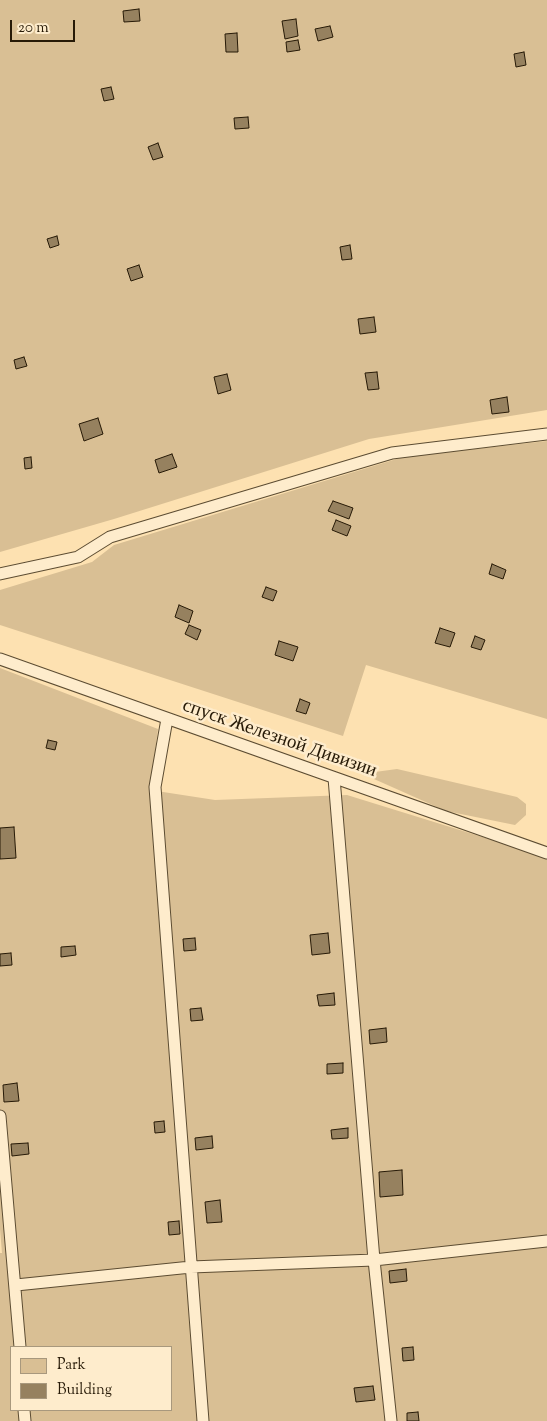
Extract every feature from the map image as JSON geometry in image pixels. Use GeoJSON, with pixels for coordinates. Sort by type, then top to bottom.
{"type":"FeatureCollection","features":[{"type":"Feature","properties":{"kind":"lane"},"geometry":{"type":"LineString","coordinates":[[0,574],[78,557],[110,537],[392,453],[547,434]]}},
{"type":"Feature","properties":{"kind":"lane","name":"спуск Железной Дивизии"},"geometry":{"type":"LineString","coordinates":[[0,659],[547,853]]}},
{"type":"Feature","properties":{"kind":"lane"},"geometry":{"type":"LineString","coordinates":[[167,719],[155,787],[203,1421]]}},
{"type":"Feature","properties":{"kind":"lane"},"geometry":{"type":"LineString","coordinates":[[334,778],[374,1260],[391,1421]]}},
{"type":"Feature","properties":{"kind":"lane"},"geometry":{"type":"LineString","coordinates":[[0,1116],[20,1346]]}},
{"type":"Feature","properties":{"kind":"lane"},"geometry":{"type":"LineString","coordinates":[[16,1285],[191,1267],[374,1260],[547,1241]]}},
{"type":"Feature","properties":{"kind":"green space"},"geometry":{"type":"Polygon","coordinates":[[[0,0],[547,0],[547,410],[369,439],[114,519],[0,552],[0,0]]]}},
{"type":"Feature","properties":{"kind":"green space"},"geometry":{"type":"Polygon","coordinates":[[[547,441],[547,719],[366,665],[343,736],[0,625],[0,590],[92,562],[114,545],[403,457],[547,441]]]}},
{"type":"Feature","properties":{"kind":"green space"},"geometry":{"type":"Polygon","coordinates":[[[0,668],[158,729],[150,790],[215,800],[347,795],[547,857],[547,1421],[0,1421],[0,1253],[2,1253],[0,1229],[0,668]]]}},
{"type":"Feature","properties":{"kind":"green space"},"geometry":{"type":"Polygon","coordinates":[[[397,769],[517,797],[526,804],[526,815],[515,825],[446,811],[374,779],[375,772],[397,769]]]}},
{"type":"Feature","properties":{"kind":"building"},"geometry":{"type":"Polygon","coordinates":[[[139,9],[140,21],[124,22],[123,11],[139,9]]]}},
{"type":"Feature","properties":{"kind":"building"},"geometry":{"type":"Polygon","coordinates":[[[296,19],[298,36],[285,39],[282,21],[296,19]]]}},
{"type":"Feature","properties":{"kind":"building"},"geometry":{"type":"Polygon","coordinates":[[[330,26],[333,37],[318,41],[315,29],[330,26]]]}},
{"type":"Feature","properties":{"kind":"building"},"geometry":{"type":"Polygon","coordinates":[[[237,33],[238,52],[226,52],[225,34],[237,33]]]}},
{"type":"Feature","properties":{"kind":"building"},"geometry":{"type":"Polygon","coordinates":[[[298,40],[300,50],[287,52],[286,42],[298,40]]]}},
{"type":"Feature","properties":{"kind":"building"},"geometry":{"type":"Polygon","coordinates":[[[524,52],[526,65],[516,67],[514,54],[524,52]]]}},
{"type":"Feature","properties":{"kind":"building"},"geometry":{"type":"Polygon","coordinates":[[[111,87],[114,99],[104,101],[101,89],[111,87]]]}},
{"type":"Feature","properties":{"kind":"building"},"geometry":{"type":"Polygon","coordinates":[[[248,117],[249,128],[235,129],[234,118],[248,117]]]}},
{"type":"Feature","properties":{"kind":"building"},"geometry":{"type":"Polygon","coordinates":[[[158,143],[163,157],[153,160],[148,147],[158,143]]]}},
{"type":"Feature","properties":{"kind":"building"},"geometry":{"type":"Polygon","coordinates":[[[57,236],[59,245],[50,248],[47,239],[57,236]]]}},
{"type":"Feature","properties":{"kind":"building"},"geometry":{"type":"Polygon","coordinates":[[[350,245],[352,259],[342,260],[340,247],[350,245]]]}},
{"type":"Feature","properties":{"kind":"building"},"geometry":{"type":"Polygon","coordinates":[[[139,265],[143,277],[131,281],[127,269],[139,265]]]}},
{"type":"Feature","properties":{"kind":"building"},"geometry":{"type":"Polygon","coordinates":[[[374,317],[376,332],[360,334],[358,319],[374,317]]]}},
{"type":"Feature","properties":{"kind":"building"},"geometry":{"type":"Polygon","coordinates":[[[24,357],[27,366],[16,369],[14,360],[24,357]]]}},
{"type":"Feature","properties":{"kind":"building"},"geometry":{"type":"Polygon","coordinates":[[[377,372],[379,389],[368,390],[365,373],[377,372]]]}},
{"type":"Feature","properties":{"kind":"building"},"geometry":{"type":"Polygon","coordinates":[[[227,374],[231,390],[218,394],[214,377],[227,374]]]}},
{"type":"Feature","properties":{"kind":"building"},"geometry":{"type":"Polygon","coordinates":[[[507,397],[509,412],[492,414],[490,400],[507,397]]]}},
{"type":"Feature","properties":{"kind":"building"},"geometry":{"type":"Polygon","coordinates":[[[98,418],[103,434],[84,441],[79,424],[98,418]]]}},
{"type":"Feature","properties":{"kind":"building"},"geometry":{"type":"Polygon","coordinates":[[[172,454],[177,467],[159,473],[155,460],[172,454]]]}},
{"type":"Feature","properties":{"kind":"building"},"geometry":{"type":"Polygon","coordinates":[[[31,457],[32,468],[25,469],[24,458],[31,457]]]}},
{"type":"Feature","properties":{"kind":"building"},"geometry":{"type":"Polygon","coordinates":[[[333,501],[353,508],[349,519],[328,511],[333,501]]]}},
{"type":"Feature","properties":{"kind":"building"},"geometry":{"type":"Polygon","coordinates":[[[336,520],[351,526],[347,536],[332,530],[336,520]]]}},
{"type":"Feature","properties":{"kind":"building"},"geometry":{"type":"Polygon","coordinates":[[[492,564],[506,570],[503,579],[489,574],[492,564]]]}},
{"type":"Feature","properties":{"kind":"building"},"geometry":{"type":"Polygon","coordinates":[[[266,587],[277,591],[273,601],[262,597],[266,587]]]}},
{"type":"Feature","properties":{"kind":"building"},"geometry":{"type":"Polygon","coordinates":[[[179,605],[193,611],[189,623],[175,617],[179,605]]]}},
{"type":"Feature","properties":{"kind":"building"},"geometry":{"type":"Polygon","coordinates":[[[189,625],[201,630],[197,640],[185,634],[189,625]]]}},
{"type":"Feature","properties":{"kind":"building"},"geometry":{"type":"Polygon","coordinates":[[[440,628],[455,633],[450,647],[435,643],[440,628]]]}},
{"type":"Feature","properties":{"kind":"building"},"geometry":{"type":"Polygon","coordinates":[[[475,636],[485,640],[481,650],[471,647],[475,636]]]}},
{"type":"Feature","properties":{"kind":"building"},"geometry":{"type":"Polygon","coordinates":[[[279,641],[298,647],[293,661],[275,655],[279,641]]]}},
{"type":"Feature","properties":{"kind":"building"},"geometry":{"type":"Polygon","coordinates":[[[300,699],[310,703],[306,714],[296,711],[300,699]]]}},
{"type":"Feature","properties":{"kind":"building"},"geometry":{"type":"Polygon","coordinates":[[[48,740],[57,742],[55,750],[46,748],[48,740]]]}},
{"type":"Feature","properties":{"kind":"building"},"geometry":{"type":"Polygon","coordinates":[[[14,827],[16,858],[0,859],[0,828],[14,827]]]}},
{"type":"Feature","properties":{"kind":"building"},"geometry":{"type":"Polygon","coordinates":[[[328,933],[330,953],[312,955],[310,935],[328,933]]]}},
{"type":"Feature","properties":{"kind":"building"},"geometry":{"type":"Polygon","coordinates":[[[195,938],[196,950],[184,951],[183,939],[195,938]]]}},
{"type":"Feature","properties":{"kind":"building"},"geometry":{"type":"Polygon","coordinates":[[[75,946],[76,955],[61,957],[61,947],[75,946]]]}},
{"type":"Feature","properties":{"kind":"building"},"geometry":{"type":"Polygon","coordinates":[[[11,953],[12,965],[0,966],[0,954],[11,953]]]}},
{"type":"Feature","properties":{"kind":"building"},"geometry":{"type":"Polygon","coordinates":[[[334,993],[335,1005],[319,1006],[317,995],[334,993]]]}},
{"type":"Feature","properties":{"kind":"building"},"geometry":{"type":"Polygon","coordinates":[[[201,1008],[203,1020],[191,1021],[190,1009],[201,1008]]]}},
{"type":"Feature","properties":{"kind":"building"},"geometry":{"type":"Polygon","coordinates":[[[386,1028],[387,1042],[370,1044],[369,1030],[386,1028]]]}},
{"type":"Feature","properties":{"kind":"building"},"geometry":{"type":"Polygon","coordinates":[[[343,1063],[343,1073],[327,1074],[327,1064],[343,1063]]]}},
{"type":"Feature","properties":{"kind":"building"},"geometry":{"type":"Polygon","coordinates":[[[17,1083],[19,1101],[4,1102],[3,1085],[17,1083]]]}},
{"type":"Feature","properties":{"kind":"building"},"geometry":{"type":"Polygon","coordinates":[[[164,1121],[165,1132],[155,1133],[154,1122],[164,1121]]]}},
{"type":"Feature","properties":{"kind":"building"},"geometry":{"type":"Polygon","coordinates":[[[348,1128],[348,1138],[332,1139],[331,1130],[348,1128]]]}},
{"type":"Feature","properties":{"kind":"building"},"geometry":{"type":"Polygon","coordinates":[[[212,1136],[213,1148],[196,1150],[195,1138],[212,1136]]]}},
{"type":"Feature","properties":{"kind":"building"},"geometry":{"type":"Polygon","coordinates":[[[28,1143],[29,1154],[12,1156],[11,1144],[28,1143]]]}},
{"type":"Feature","properties":{"kind":"building"},"geometry":{"type":"Polygon","coordinates":[[[402,1170],[403,1195],[380,1197],[379,1172],[402,1170]]]}},
{"type":"Feature","properties":{"kind":"building"},"geometry":{"type":"Polygon","coordinates":[[[220,1200],[222,1222],[207,1223],[205,1202],[220,1200]]]}},
{"type":"Feature","properties":{"kind":"building"},"geometry":{"type":"Polygon","coordinates":[[[179,1221],[180,1234],[169,1235],[168,1222],[179,1221]]]}},
{"type":"Feature","properties":{"kind":"building"},"geometry":{"type":"Polygon","coordinates":[[[406,1269],[407,1281],[390,1283],[389,1271],[406,1269]]]}},
{"type":"Feature","properties":{"kind":"building"},"geometry":{"type":"Polygon","coordinates":[[[413,1347],[414,1360],[403,1361],[402,1348],[413,1347]]]}},
{"type":"Feature","properties":{"kind":"building"},"geometry":{"type":"Polygon","coordinates":[[[373,1386],[375,1400],[356,1402],[354,1388],[373,1386]]]}},
{"type":"Feature","properties":{"kind":"building"},"geometry":{"type":"Polygon","coordinates":[[[418,1412],[419,1421],[407,1421],[407,1413],[418,1412]]]}}]}
